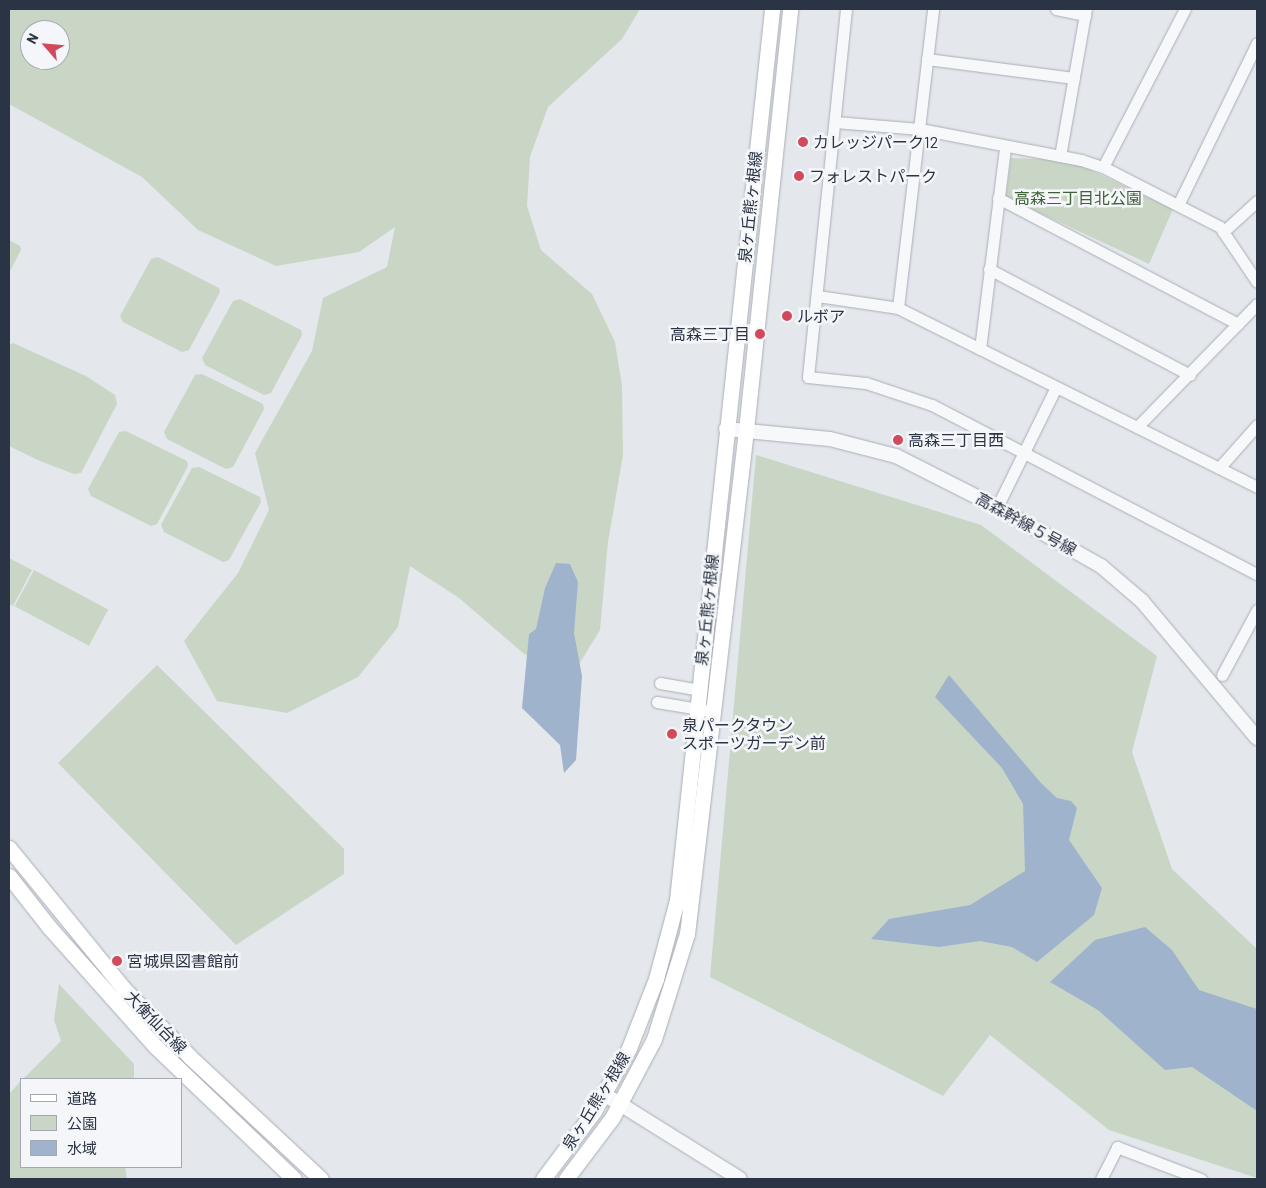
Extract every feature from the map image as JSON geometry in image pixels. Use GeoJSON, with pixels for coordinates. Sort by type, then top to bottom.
{"type":"FeatureCollection","features":[{"type":"Feature","properties":{"kind":"main road","name":"泉ヶ丘熊ヶ根線"},"geometry":{"type":"LineString","coordinates":[[543,1179],[577,1136],[604,1094],[643,1016],[668,941],[676,900],[772,9]]}},
{"type":"Feature","properties":{"kind":"main road","name":"泉ヶ丘熊ヶ根線"},"geometry":{"type":"LineString","coordinates":[[566,1179],[589,1152],[620,1104],[654,1039],[687,934],[746,430],[790,9]]}},
{"type":"Feature","properties":{"kind":"main road","name":"大衡仙台線"},"geometry":{"type":"LineString","coordinates":[[9,848],[124,988],[190,1057],[320,1179]]}},
{"type":"Feature","properties":{"kind":"main road","name":"大衡仙台線"},"geometry":{"type":"LineString","coordinates":[[9,876],[49,927],[156,1047],[294,1179]]}},
{"type":"Feature","properties":{"kind":"street"},"geometry":{"type":"LineString","coordinates":[[846,9],[818,296],[808,378],[866,383],[898,392],[932,405],[1257,574]]}},
{"type":"Feature","properties":{"kind":"street"},"geometry":{"type":"LineString","coordinates":[[898,308],[933,9]]}},
{"type":"Feature","properties":{"kind":"street"},"geometry":{"type":"LineString","coordinates":[[1056,9],[1085,12],[1060,156]]}},
{"type":"Feature","properties":{"kind":"street"},"geometry":{"type":"LineString","coordinates":[[1103,167],[1185,9]]}},
{"type":"Feature","properties":{"kind":"street"},"geometry":{"type":"LineString","coordinates":[[1178,205],[1257,43]]}},
{"type":"Feature","properties":{"kind":"street"},"geometry":{"type":"LineString","coordinates":[[927,60],[1074,78]]}},
{"type":"Feature","properties":{"kind":"street"},"geometry":{"type":"LineString","coordinates":[[834,122],[920,129],[1005,147],[1060,156],[1103,167],[1220,227],[1257,282]]}},
{"type":"Feature","properties":{"kind":"street"},"geometry":{"type":"LineString","coordinates":[[980,349],[1005,147]]}},
{"type":"Feature","properties":{"kind":"street"},"geometry":{"type":"LineString","coordinates":[[998,198],[1238,324]]}},
{"type":"Feature","properties":{"kind":"street"},"geometry":{"type":"LineString","coordinates":[[1223,232],[1257,201]]}},
{"type":"Feature","properties":{"kind":"street"},"geometry":{"type":"LineString","coordinates":[[989,269],[1190,375]]}},
{"type":"Feature","properties":{"kind":"street"},"geometry":{"type":"LineString","coordinates":[[818,296],[898,308],[1055,389],[1138,427],[1257,487]]}},
{"type":"Feature","properties":{"kind":"street"},"geometry":{"type":"LineString","coordinates":[[1138,427],[1257,304]]}},
{"type":"Feature","properties":{"kind":"street"},"geometry":{"type":"LineString","coordinates":[[997,507],[1026,454],[1055,389]]}},
{"type":"Feature","properties":{"kind":"street"},"geometry":{"type":"LineString","coordinates":[[1219,468],[1257,425]]}},
{"type":"Feature","properties":{"kind":"street","name":"高森幹線５号線"},"geometry":{"type":"LineString","coordinates":[[726,428],[830,440],[896,456],[997,507],[1101,566],[1142,601],[1257,738]]}},
{"type":"Feature","properties":{"kind":"street"},"geometry":{"type":"LineString","coordinates":[[1222,675],[1257,610]]}},
{"type":"Feature","properties":{"kind":"street"},"geometry":{"type":"LineString","coordinates":[[660,683],[698,690]]}},
{"type":"Feature","properties":{"kind":"street"},"geometry":{"type":"LineString","coordinates":[[656,702],[714,711]]}},
{"type":"Feature","properties":{"kind":"street"},"geometry":{"type":"LineString","coordinates":[[604,1094],[740,1179]]}},
{"type":"Feature","properties":{"kind":"street"},"geometry":{"type":"LineString","coordinates":[[1101,1179],[1117,1147],[1201,1179]]}},
{"type":"Feature","properties":{"kind":"green space"},"geometry":{"type":"Polygon","coordinates":[[[9,9],[640,9],[622,39],[548,107],[530,157],[527,206],[541,250],[592,294],[615,342],[622,386],[623,455],[608,542],[600,630],[576,669],[556,673],[523,653],[459,598],[410,566],[398,627],[358,677],[287,713],[217,701],[184,641],[238,573],[269,510],[255,453],[312,351],[323,298],[387,267],[395,227],[359,252],[276,266],[198,230],[142,177],[9,104],[9,9]]]}},
{"type":"Feature","properties":{"kind":"green space","name":"高森三丁目北公園"},"geometry":{"type":"Polygon","coordinates":[[[1011,158],[1046,159],[1080,165],[1173,209],[1149,264],[1006,197],[1011,158]]]}},
{"type":"Feature","properties":{"kind":"green space"},"geometry":{"type":"Polygon","coordinates":[[[9,240],[20,246],[21,250],[9,273],[9,240]]]}},
{"type":"Feature","properties":{"kind":"green space"},"geometry":{"type":"Polygon","coordinates":[[[158,257],[219,288],[220,292],[189,350],[182,352],[123,322],[120,316],[151,259],[158,257]]]}},
{"type":"Feature","properties":{"kind":"green space"},"geometry":{"type":"Polygon","coordinates":[[[240,299],[301,330],[302,335],[271,393],[264,395],[205,365],[202,358],[233,301],[240,299]]]}},
{"type":"Feature","properties":{"kind":"green space"},"geometry":{"type":"Polygon","coordinates":[[[13,343],[86,376],[115,395],[117,404],[81,473],[74,474],[40,461],[9,446],[9,345],[13,343]]]}},
{"type":"Feature","properties":{"kind":"green space"},"geometry":{"type":"Polygon","coordinates":[[[202,374],[263,404],[264,409],[233,467],[226,469],[167,439],[164,432],[195,375],[202,374]]]}},
{"type":"Feature","properties":{"kind":"green space"},"geometry":{"type":"Polygon","coordinates":[[[126,431],[187,461],[188,466],[157,524],[151,526],[91,496],[88,489],[119,432],[126,431]]]}},
{"type":"Feature","properties":{"kind":"green space"},"geometry":{"type":"Polygon","coordinates":[[[756,455],[981,525],[1157,656],[1132,752],[1172,869],[1257,949],[1257,1178],[1109,1130],[990,1035],[943,1096],[710,977],[756,455]]]}},
{"type":"Feature","properties":{"kind":"green space"},"geometry":{"type":"Polygon","coordinates":[[[199,467],[260,497],[261,502],[229,560],[223,562],[164,532],[161,525],[192,468],[199,467]]]}},
{"type":"Feature","properties":{"kind":"green space"},"geometry":{"type":"Polygon","coordinates":[[[9,558],[32,570],[13,606],[9,604],[9,558]]]}},
{"type":"Feature","properties":{"kind":"green space"},"geometry":{"type":"Polygon","coordinates":[[[34,570],[108,609],[89,646],[15,606],[34,570]]]}},
{"type":"Feature","properties":{"kind":"green space"},"geometry":{"type":"Polygon","coordinates":[[[157,665],[344,849],[344,874],[236,945],[58,763],[157,665]]]}},
{"type":"Feature","properties":{"kind":"green space"},"geometry":{"type":"Polygon","coordinates":[[[59,984],[134,1064],[134,1078],[24,1078],[61,1041],[54,1020],[59,984]]]}},
{"type":"Feature","properties":{"kind":"green space"},"geometry":{"type":"Polygon","coordinates":[[[20,1082],[20,1168],[125,1168],[127,1179],[9,1179],[9,1094],[20,1082]]]}},
{"type":"Feature","properties":{"kind":"water"},"geometry":{"type":"Polygon","coordinates":[[[556,563],[570,564],[578,582],[574,633],[582,676],[576,760],[564,773],[560,745],[522,708],[529,634],[536,629],[545,588],[556,563]]]}},
{"type":"Feature","properties":{"kind":"water"},"geometry":{"type":"Polygon","coordinates":[[[949,675],[1041,783],[1057,798],[1071,801],[1077,808],[1069,840],[1102,888],[1094,915],[1037,962],[1012,947],[980,941],[939,947],[871,939],[889,919],[970,905],[1025,871],[1023,804],[1002,768],[935,697],[949,675]]]}},
{"type":"Feature","properties":{"kind":"water"},"geometry":{"type":"Polygon","coordinates":[[[1145,927],[1172,950],[1199,990],[1257,1009],[1257,1111],[1192,1067],[1165,1070],[1098,1010],[1050,982],[1095,940],[1145,927]]]}},
{"type":"Feature","properties":{"kind":"place","name":"カレッジパーク12"},"geometry":{"type":"Point","coordinates":[803,142]}},
{"type":"Feature","properties":{"kind":"place","name":"フォレストパーク"},"geometry":{"type":"Point","coordinates":[799,176]}},
{"type":"Feature","properties":{"kind":"place","name":"ルボア"},"geometry":{"type":"Point","coordinates":[787,316]}},
{"type":"Feature","properties":{"kind":"place","name":"高森三丁目"},"geometry":{"type":"Point","coordinates":[760,334]}},
{"type":"Feature","properties":{"kind":"place","name":"高森三丁目西"},"geometry":{"type":"Point","coordinates":[898,440]}},
{"type":"Feature","properties":{"kind":"place","name":"泉パークタウン スポーツガーデン前"},"geometry":{"type":"Point","coordinates":[672,734]}},
{"type":"Feature","properties":{"kind":"place","name":"宮城県図書館前"},"geometry":{"type":"Point","coordinates":[117,961]}}]}
